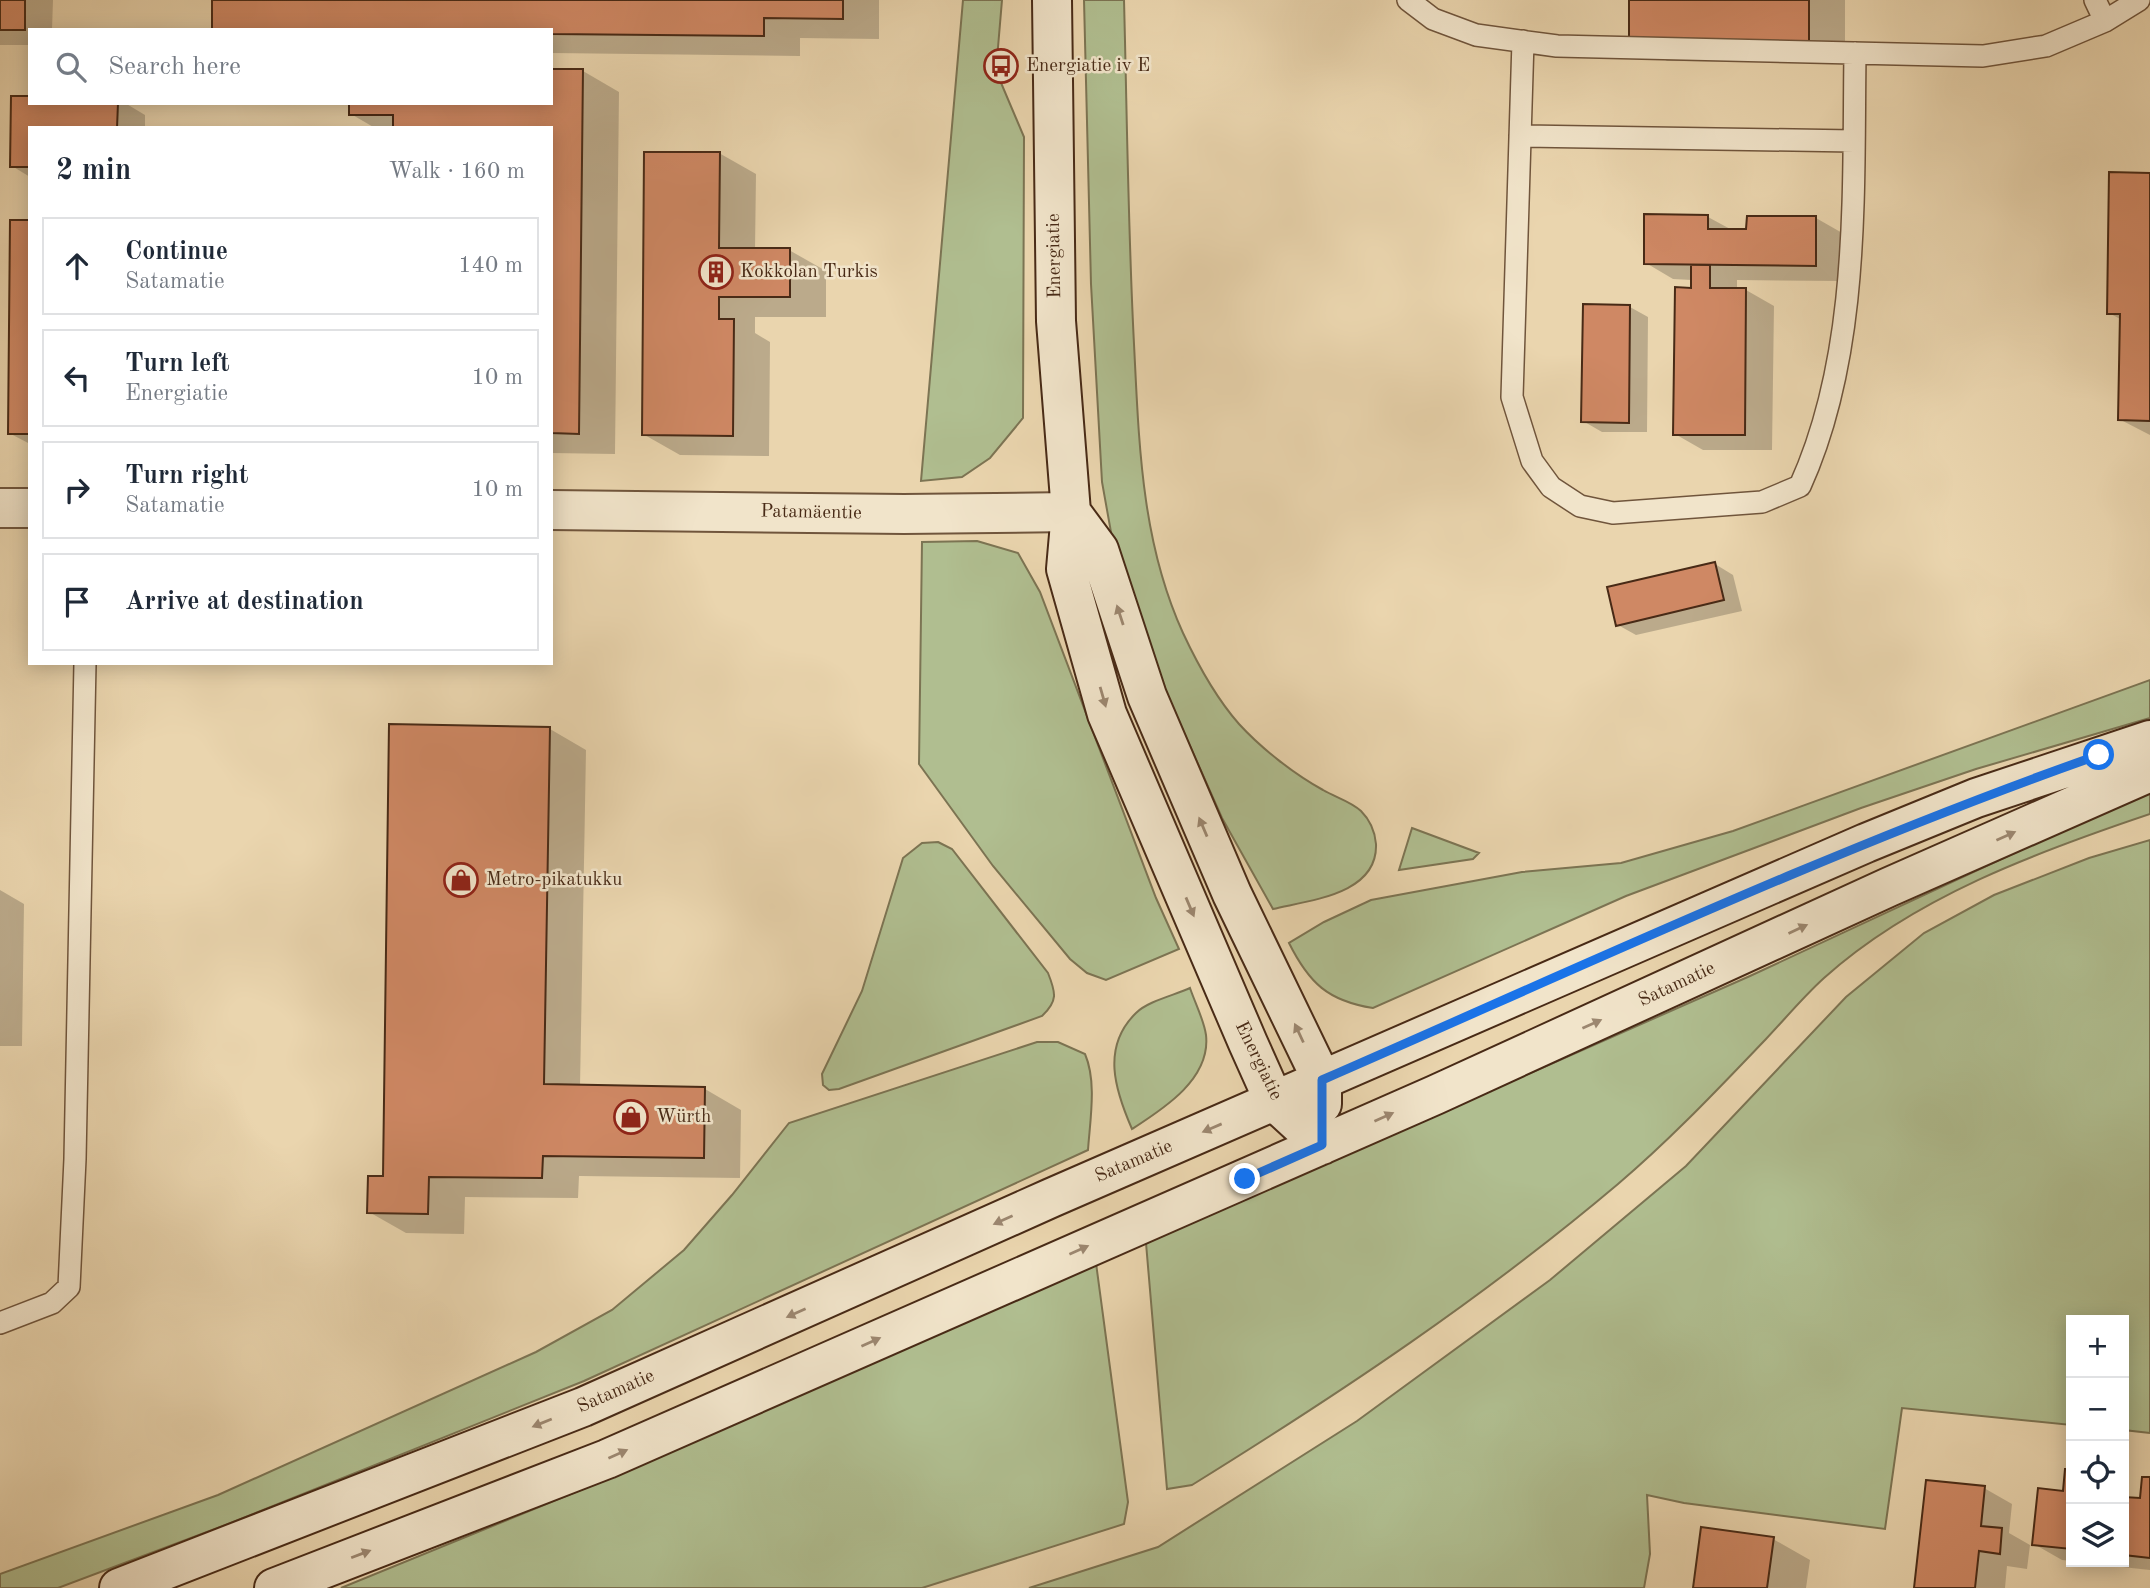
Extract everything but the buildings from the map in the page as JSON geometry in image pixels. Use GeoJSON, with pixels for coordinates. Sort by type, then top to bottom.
{"type":"FeatureCollection","features":[{"type":"Feature","properties":{"kind":"main road","name":"Energiatie"},"geometry":{"type":"LineString","coordinates":[[1052,0],[1056,321],[1071,512],[1066,569],[1108,714],[1275,1101],[1322,1145]]}},
{"type":"Feature","properties":{"kind":"main road"},"geometry":{"type":"LineString","coordinates":[[0,508],[28,508]]}},
{"type":"Feature","properties":{"kind":"main road","name":"Patamäentie"},"geometry":{"type":"LineString","coordinates":[[553,510],[904,514],[1071,512]]}},
{"type":"Feature","properties":{"kind":"main road"},"geometry":{"type":"LineString","coordinates":[[1071,512],[1099,550],[1147,696],[1232,894],[1322,1080],[1322,1145]]}},
{"type":"Feature","properties":{"kind":"main road","name":"Satamatie"},"geometry":{"type":"LineString","coordinates":[[119,1588],[583,1407],[1866,843],[1976,798],[2150,740]]}},
{"type":"Feature","properties":{"kind":"main road","name":"Satamatie"},"geometry":{"type":"LineString","coordinates":[[274,1588],[607,1459],[1322,1145],[1889,887],[2150,772]]}},
{"type":"Feature","properties":{"kind":"lane"},"geometry":{"type":"LineString","coordinates":[[1408,0],[1433,19],[1476,35],[1557,46],[1983,56],[2046,46],[2105,21],[2139,0]]}},
{"type":"Feature","properties":{"kind":"lane"},"geometry":{"type":"LineString","coordinates":[[2095,0],[2105,21]]}},
{"type":"Feature","properties":{"kind":"lane"},"geometry":{"type":"LineString","coordinates":[[1523,41],[1512,397],[1532,461],[1551,487],[1580,506],[1612,513],[1762,502],[1800,486],[1811,463],[1842,338],[1852,261],[1855,53]]}},
{"type":"Feature","properties":{"kind":"lane"},"geometry":{"type":"LineString","coordinates":[[1520,136],[1854,141]]}},
{"type":"Feature","properties":{"kind":"lane"},"geometry":{"type":"LineString","coordinates":[[0,1324],[52,1303],[69,1287],[75,1145],[85,665]]}},
{"type":"Feature","properties":{"kind":"green space"},"geometry":{"type":"Polygon","coordinates":[[[963,0],[1002,0],[996,71],[1024,137],[1023,418],[990,458],[962,477],[921,481],[963,0]]]}},
{"type":"Feature","properties":{"kind":"green space"},"geometry":{"type":"Polygon","coordinates":[[[1084,0],[1124,0],[1130,258],[1138,418],[1145,491],[1158,563],[1183,633],[1208,680],[1231,714],[1258,743],[1279,760],[1312,784],[1357,808],[1372,826],[1376,844],[1374,861],[1366,874],[1340,892],[1323,898],[1273,909],[1222,818],[1170,701],[1116,560],[1102,482],[1091,284],[1084,0]]]}},
{"type":"Feature","properties":{"kind":"green space"},"geometry":{"type":"Polygon","coordinates":[[[977,541],[1018,553],[1040,592],[1156,898],[1179,949],[1106,980],[1087,973],[1070,959],[993,866],[919,764],[922,542],[977,541]]]}},
{"type":"Feature","properties":{"kind":"green space"},"geometry":{"type":"Polygon","coordinates":[[[2150,680],[2150,718],[1976,769],[1861,808],[1626,896],[1373,1008],[1344,1001],[1322,988],[1304,969],[1289,943],[1324,922],[1371,900],[1522,872],[1621,863],[1733,831],[2150,680]]]}},
{"type":"Feature","properties":{"kind":"green space"},"geometry":{"type":"Polygon","coordinates":[[[2150,790],[2150,814],[2064,844],[1978,880],[1897,924],[1859,949],[1816,985],[1657,1149],[1516,1266],[1411,1342],[1248,1450],[1192,1485],[1167,1489],[1146,1243],[1750,976],[2150,790]]]}},
{"type":"Feature","properties":{"kind":"green space"},"geometry":{"type":"Polygon","coordinates":[[[1412,828],[1479,853],[1473,859],[1399,870],[1412,828]]]}},
{"type":"Feature","properties":{"kind":"green space"},"geometry":{"type":"Polygon","coordinates":[[[2150,840],[2150,1433],[2129,1431],[2129,1315],[2066,1315],[2066,1424],[1902,1408],[1885,1529],[1684,1503],[1647,1495],[1650,1554],[1644,1588],[1029,1588],[1158,1547],[1357,1421],[1550,1280],[1686,1166],[1846,997],[1924,933],[1994,895],[2089,858],[2150,840]]]}},
{"type":"Feature","properties":{"kind":"green space"},"geometry":{"type":"Polygon","coordinates":[[[938,842],[952,849],[1048,973],[1054,991],[1051,1006],[1042,1016],[839,1089],[829,1090],[823,1085],[822,1074],[862,991],[903,858],[922,843],[938,842]]]}},
{"type":"Feature","properties":{"kind":"green space"},"geometry":{"type":"Polygon","coordinates":[[[1190,988],[1206,1035],[1206,1051],[1201,1065],[1182,1091],[1132,1129],[1114,1069],[1118,1040],[1125,1026],[1141,1009],[1190,988]]]}},
{"type":"Feature","properties":{"kind":"green space"},"geometry":{"type":"Polygon","coordinates":[[[1037,1042],[1058,1042],[1085,1054],[1092,1089],[1088,1150],[584,1381],[228,1524],[58,1588],[0,1588],[0,1574],[218,1495],[536,1352],[612,1310],[684,1250],[789,1123],[1037,1042]]]}},
{"type":"Feature","properties":{"kind":"green space"},"geometry":{"type":"Polygon","coordinates":[[[1096,1263],[1128,1502],[1124,1524],[922,1588],[341,1588],[610,1478],[1096,1263]]]}},
{"type":"Feature","properties":{"kind":"place","name":"Energiatie iv E"},"geometry":{"type":"Point","coordinates":[1001,66]}},
{"type":"Feature","properties":{"kind":"place","name":"Kokkolan Turkis"},"geometry":{"type":"Point","coordinates":[716,272]}},
{"type":"Feature","properties":{"kind":"place","name":"Metro-pikatukku"},"geometry":{"type":"Point","coordinates":[461,880]}},
{"type":"Feature","properties":{"kind":"place","name":"Würth"},"geometry":{"type":"Point","coordinates":[631,1117]}},
{"type":"Feature","properties":{"kind":"route"},"geometry":{"type":"LineString","coordinates":[[1245,1179],[1322,1145],[1322,1080],[1866,843],[1976,798],[2099,755]]}}]}
